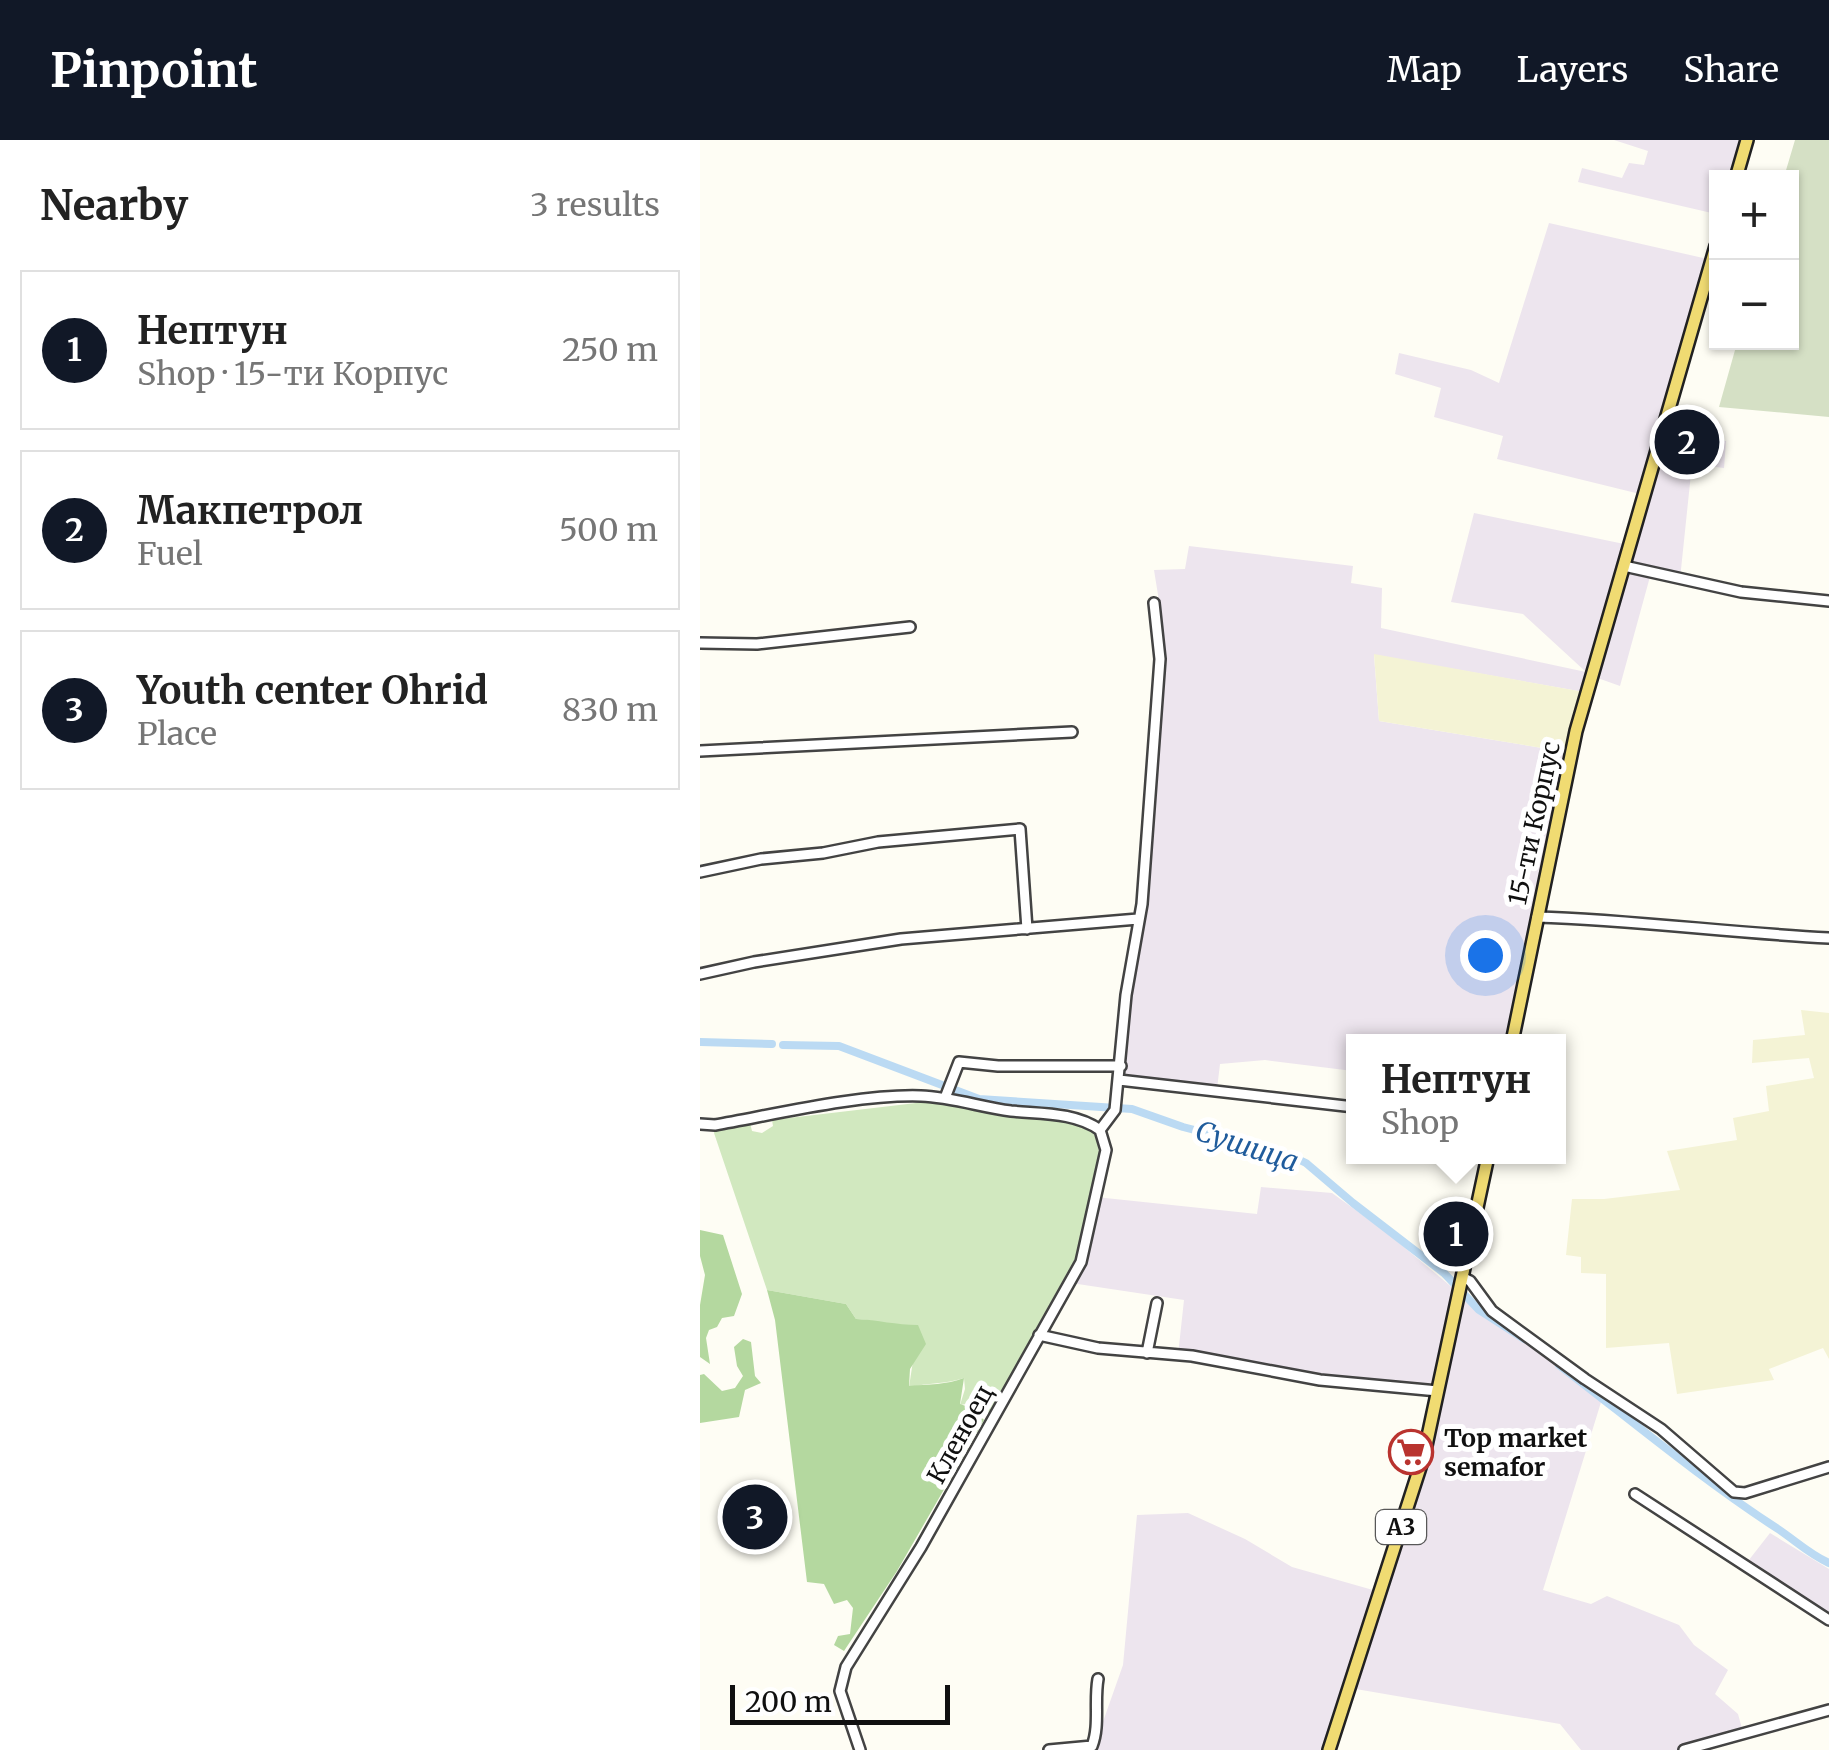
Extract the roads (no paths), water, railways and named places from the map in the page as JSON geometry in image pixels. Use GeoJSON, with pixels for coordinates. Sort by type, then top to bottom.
{"type":"FeatureCollection","features":[{"type":"Feature","properties":{"kind":"main road"},"geometry":{"type":"LineString","coordinates":[[1738,170],[1747,140]]}},
{"type":"Feature","properties":{"kind":"main road","name":"15-ти Корпус"},"geometry":{"type":"LineString","coordinates":[[1514,1034],[1576,731],[1712,260]]}},
{"type":"Feature","properties":{"kind":"main road","name":"A3"},"geometry":{"type":"LineString","coordinates":[[1329,1750],[1424,1456],[1486,1164]]}},
{"type":"Feature","properties":{"kind":"street"},"geometry":{"type":"LineString","coordinates":[[1624,566],[1741,592],[1829,601]]}},
{"type":"Feature","properties":{"kind":"street"},"geometry":{"type":"LineString","coordinates":[[700,1124],[946,1089],[986,1108],[1065,1116],[1091,1123],[1100,1130],[1115,1105],[1120,1080],[1126,995],[1138,920],[1160,659],[1154,603]]}},
{"type":"Feature","properties":{"kind":"street"},"geometry":{"type":"LineString","coordinates":[[700,643],[758,644],[910,627]]}},
{"type":"Feature","properties":{"kind":"street"},"geometry":{"type":"LineString","coordinates":[[700,751],[1072,732]]}},
{"type":"Feature","properties":{"kind":"street"},"geometry":{"type":"LineString","coordinates":[[700,872],[878,842],[1020,829],[1026,930]]}},
{"type":"Feature","properties":{"kind":"street"},"geometry":{"type":"LineString","coordinates":[[1536,917],[1829,938]]}},
{"type":"Feature","properties":{"kind":"street"},"geometry":{"type":"LineString","coordinates":[[700,974],[901,938],[1138,920]]}},
{"type":"Feature","properties":{"kind":"street"},"geometry":{"type":"LineString","coordinates":[[946,1089],[959,1062],[998,1066],[1120,1066]]}},
{"type":"Feature","properties":{"kind":"street"},"geometry":{"type":"LineString","coordinates":[[1120,1080],[1346,1106]]}},
{"type":"Feature","properties":{"kind":"street","name":"Кленоец"},"geometry":{"type":"LineString","coordinates":[[860,1750],[840,1691],[850,1658],[921,1547],[1070,1283],[1084,1252],[1106,1150],[1100,1130]]}},
{"type":"Feature","properties":{"kind":"street"},"geometry":{"type":"LineString","coordinates":[[1462,1280],[1470,1281],[1492,1311],[1661,1430],[1734,1492],[1745,1493],[1829,1467]]}},
{"type":"Feature","properties":{"kind":"street"},"geometry":{"type":"LineString","coordinates":[[1148,1354],[1157,1303]]}},
{"type":"Feature","properties":{"kind":"street"},"geometry":{"type":"LineString","coordinates":[[1039,1335],[1055,1341],[1148,1354],[1192,1356],[1338,1383],[1438,1391]]}},
{"type":"Feature","properties":{"kind":"street"},"geometry":{"type":"LineString","coordinates":[[1634,1494],[1829,1620]]}},
{"type":"Feature","properties":{"kind":"street"},"geometry":{"type":"LineString","coordinates":[[1049,1750],[1092,1746],[1097,1731],[1098,1679]]}},
{"type":"Feature","properties":{"kind":"street"},"geometry":{"type":"LineString","coordinates":[[1684,1750],[1829,1710]]}},
{"type":"Feature","properties":{"kind":"waterway","name":"Сушица"},"geometry":{"type":"LineString","coordinates":[[700,1042],[772,1044]]}},
{"type":"Feature","properties":{"kind":"waterway","name":"Сушица"},"geometry":{"type":"LineString","coordinates":[[783,1045],[839,1046],[979,1099],[1132,1109],[1183,1127],[1287,1154],[1306,1163],[1444,1273],[1479,1310],[1524,1339]]}},
{"type":"Feature","properties":{"kind":"waterway","name":"Сушица"},"geometry":{"type":"LineString","coordinates":[[1559,1365],[1722,1490],[1829,1563]]}},
{"type":"Feature","properties":{"kind":"place","name":"Макпетрол"},"geometry":{"type":"Point","coordinates":[1687,442]}},
{"type":"Feature","properties":{"kind":"place","name":"Нептун"},"geometry":{"type":"Point","coordinates":[1456,1234]}},
{"type":"Feature","properties":{"kind":"place","name":"Top market semafor"},"geometry":{"type":"Point","coordinates":[1411,1452]}},
{"type":"Feature","properties":{"kind":"place","name":"Youth center Ohrid"},"geometry":{"type":"Point","coordinates":[755,1517]}}]}
